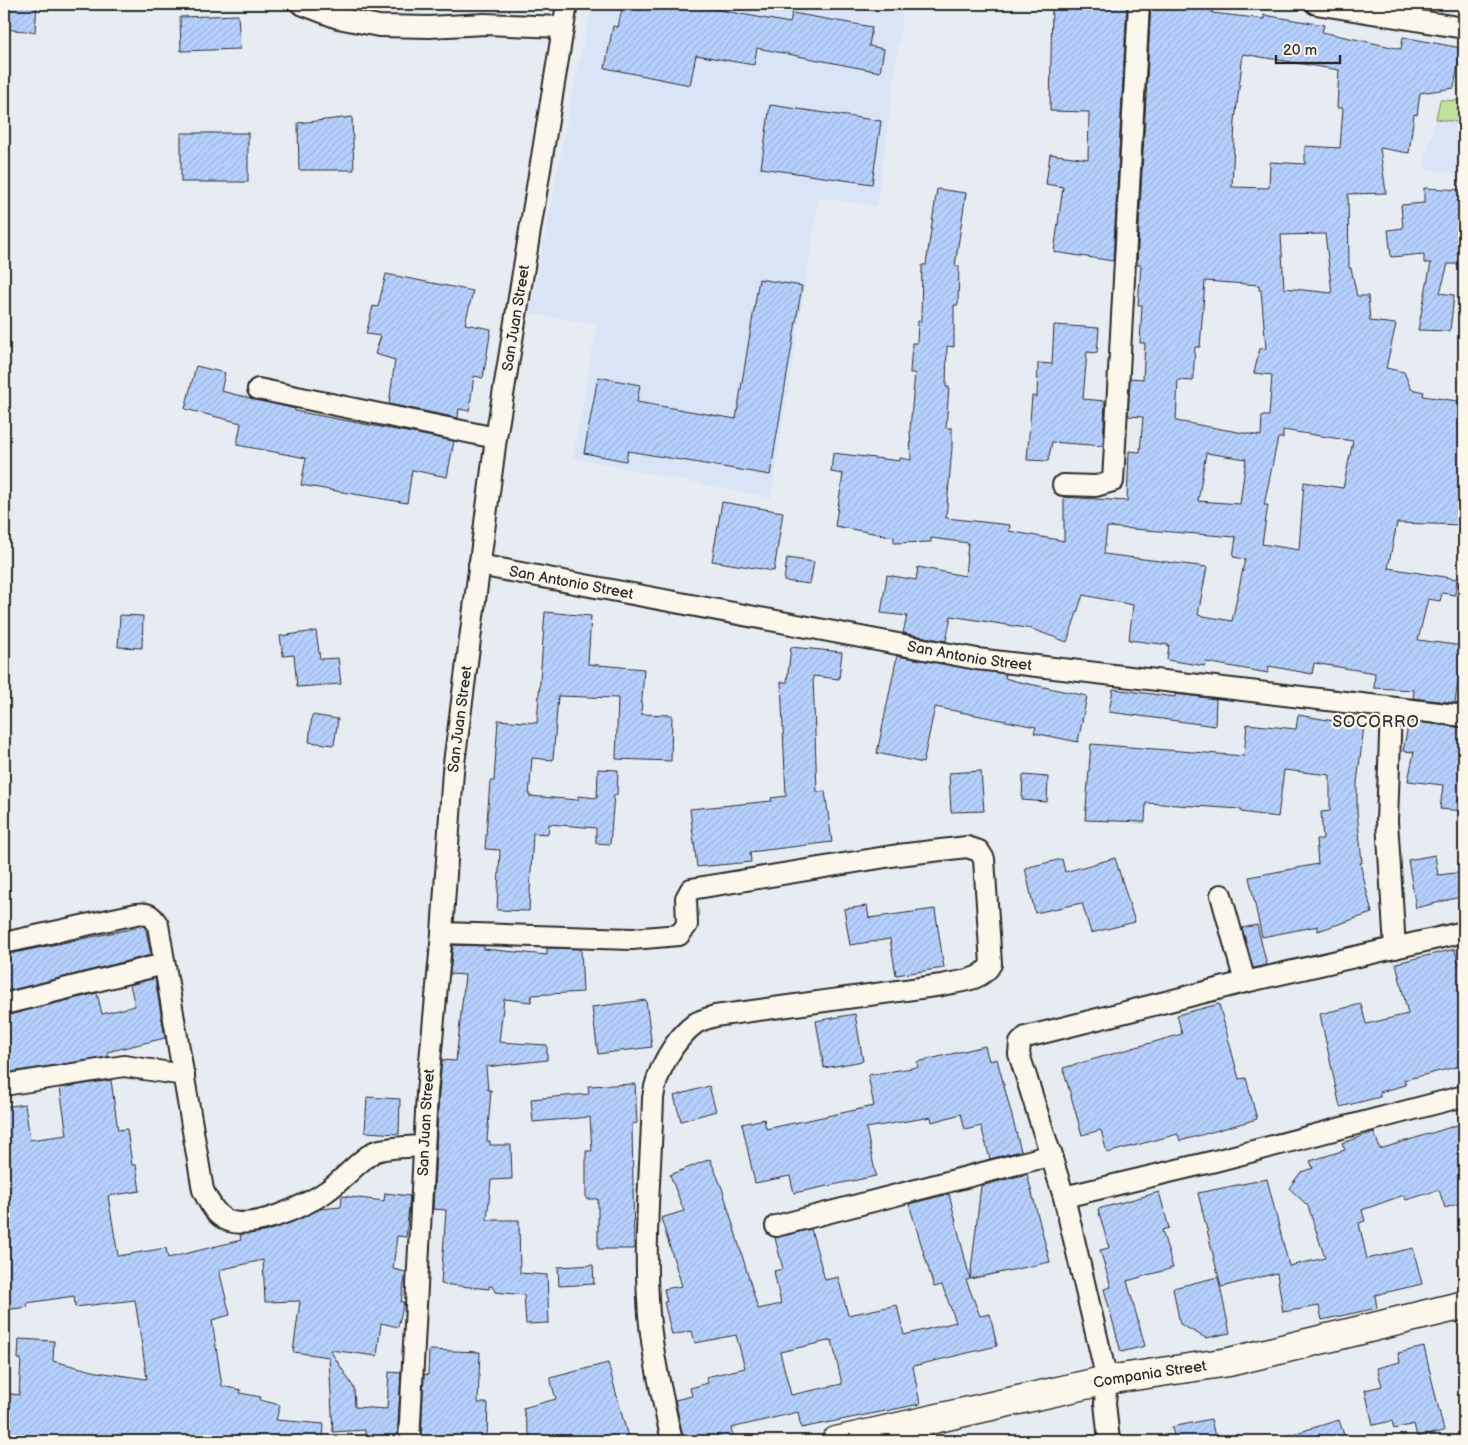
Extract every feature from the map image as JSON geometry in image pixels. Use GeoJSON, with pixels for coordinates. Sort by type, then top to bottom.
{"type":"FeatureCollection","features":[{"type":"Feature","properties":{"kind":"street"},"geometry":{"type":"LineString","coordinates":[[301,4],[338,18],[379,26],[429,27],[485,24],[562,27]]}},
{"type":"Feature","properties":{"kind":"street","name":"San Juan Street"},"geometry":{"type":"LineString","coordinates":[[409,1441],[427,1092],[442,933],[454,770],[496,438],[567,4]]}},
{"type":"Feature","properties":{"kind":"street"},"geometry":{"type":"LineString","coordinates":[[1063,485],[1096,486],[1113,481],[1139,4]]}},
{"type":"Feature","properties":{"kind":"street"},"geometry":{"type":"LineString","coordinates":[[1316,4],[1410,12],[1464,28]]}},
{"type":"Feature","properties":{"kind":"street"},"geometry":{"type":"LineString","coordinates":[[258,389],[496,438]]}},
{"type":"Feature","properties":{"kind":"street","name":"San Antonio Street"},"geometry":{"type":"LineString","coordinates":[[479,565],[977,659],[1391,709],[1464,716]]}},
{"type":"Feature","properties":{"kind":"street"},"geometry":{"type":"LineString","coordinates":[[1391,709],[1387,820],[1395,948]]}},
{"type":"Feature","properties":{"kind":"street"},"geometry":{"type":"LineString","coordinates":[[442,933],[632,939],[679,935],[688,925],[686,898],[691,889],[898,855],[959,848],[979,851],[984,859],[991,964],[987,971],[977,977],[942,985],[715,1016],[697,1022],[678,1041],[668,1057],[654,1088],[647,1223],[648,1300],[662,1392],[672,1441]]}},
{"type":"Feature","properties":{"kind":"street"},"geometry":{"type":"LineString","coordinates":[[1221,895],[1245,982]]}},
{"type":"Feature","properties":{"kind":"street"},"geometry":{"type":"LineString","coordinates":[[4,942],[144,912],[152,915],[158,925],[203,1190],[209,1204],[222,1218],[235,1223],[273,1217],[300,1208],[328,1191],[375,1152],[424,1146]]}},
{"type":"Feature","properties":{"kind":"street"},"geometry":{"type":"LineString","coordinates":[[1109,1441],[1105,1403],[1106,1380],[1064,1196],[1019,1054],[1020,1043],[1026,1037],[1245,982],[1464,932]]}},
{"type":"Feature","properties":{"kind":"street"},"geometry":{"type":"LineString","coordinates":[[4,1004],[164,964]]}},
{"type":"Feature","properties":{"kind":"street"},"geometry":{"type":"LineString","coordinates":[[4,1085],[124,1066],[184,1075]]}},
{"type":"Feature","properties":{"kind":"street"},"geometry":{"type":"LineString","coordinates":[[1064,1196],[1215,1162],[1464,1096]]}},
{"type":"Feature","properties":{"kind":"street"},"geometry":{"type":"LineString","coordinates":[[776,1226],[1052,1155]]}},
{"type":"Feature","properties":{"kind":"street","name":"Compania Street"},"geometry":{"type":"LineString","coordinates":[[851,1440],[1106,1380],[1229,1362],[1464,1305]]}},
{"type":"Feature","properties":{"kind":"shaded area"},"geometry":{"type":"Polygon","coordinates":[[[593,4],[904,4],[877,206],[819,198],[771,498],[573,458],[597,324],[530,314],[578,63],[593,4]]]}},
{"type":"Feature","properties":{"kind":"shaded area"},"geometry":{"type":"Polygon","coordinates":[[[1440,100],[1464,101],[1464,175],[1423,169],[1440,100]]]}},
{"type":"Feature","properties":{"kind":"green space"},"geometry":{"type":"Polygon","coordinates":[[[1440,100],[1464,101],[1464,123],[1436,119],[1440,100]]]}},
{"type":"Feature","properties":{"kind":"building"},"geometry":{"type":"Polygon","coordinates":[[[4,4],[37,4],[35,32],[4,29],[4,4]]]}},
{"type":"Feature","properties":{"kind":"building"},"geometry":{"type":"Polygon","coordinates":[[[623,4],[698,4],[698,6],[790,23],[792,13],[872,27],[869,46],[884,49],[880,72],[757,48],[754,65],[696,55],[690,85],[605,68],[613,26],[618,27],[623,4]]]}},
{"type":"Feature","properties":{"kind":"building"},"geometry":{"type":"Polygon","coordinates":[[[1052,4],[1127,4],[1113,261],[1054,252],[1063,187],[1046,184],[1050,154],[1088,159],[1089,112],[1050,111],[1052,4]]]}},
{"type":"Feature","properties":{"kind":"building"},"geometry":{"type":"Polygon","coordinates":[[[1151,4],[1214,4],[1212,13],[1264,19],[1264,15],[1324,25],[1322,32],[1401,49],[1403,37],[1461,48],[1454,88],[1420,93],[1417,115],[1414,114],[1409,153],[1380,148],[1386,193],[1348,194],[1349,268],[1351,268],[1357,296],[1368,296],[1370,321],[1396,324],[1386,368],[1404,372],[1411,389],[1424,392],[1423,396],[1464,402],[1464,525],[1397,523],[1388,568],[1457,579],[1455,595],[1442,593],[1440,601],[1428,599],[1418,640],[1463,646],[1455,703],[1413,698],[1414,690],[1374,688],[1375,673],[1314,663],[1312,674],[1269,666],[1268,673],[1206,662],[1205,666],[1167,660],[1169,645],[1129,640],[1133,605],[1083,595],[1067,642],[1032,629],[951,616],[946,641],[903,633],[907,616],[881,613],[887,575],[916,580],[918,567],[965,576],[968,543],[931,538],[931,542],[894,543],[894,537],[835,526],[843,474],[831,472],[833,453],[900,461],[900,458],[911,460],[910,429],[915,373],[910,373],[912,343],[917,343],[918,321],[921,321],[922,265],[926,265],[937,189],[966,193],[955,266],[959,266],[958,305],[954,305],[954,347],[947,346],[946,387],[949,387],[946,428],[952,428],[952,448],[946,518],[1010,525],[1009,531],[1064,541],[1064,497],[1127,501],[1129,451],[1140,452],[1143,417],[1128,416],[1130,378],[1143,379],[1145,343],[1140,343],[1142,305],[1138,305],[1141,265],[1137,265],[1151,4]],[[1243,54],[1235,121],[1232,187],[1269,188],[1270,162],[1305,164],[1305,146],[1340,148],[1343,108],[1337,108],[1339,70],[1243,54]],[[1325,234],[1281,235],[1284,288],[1332,293],[1325,234]],[[1205,281],[1200,347],[1195,347],[1193,381],[1178,380],[1176,421],[1261,436],[1262,416],[1269,416],[1272,375],[1254,373],[1260,348],[1266,349],[1259,285],[1205,281]],[[1283,430],[1283,438],[1278,438],[1264,505],[1268,505],[1262,544],[1299,550],[1304,482],[1343,488],[1353,441],[1283,430]],[[1206,453],[1198,501],[1240,504],[1246,459],[1206,453]],[[1107,527],[1104,554],[1207,567],[1198,615],[1232,621],[1245,559],[1233,557],[1236,537],[1107,527]]]}},
{"type":"Feature","properties":{"kind":"building"},"geometry":{"type":"Polygon","coordinates":[[[238,15],[240,49],[181,51],[180,17],[238,15]]]}},
{"type":"Feature","properties":{"kind":"building"},"geometry":{"type":"Polygon","coordinates":[[[770,105],[881,121],[872,184],[761,168],[770,105]]]}},
{"type":"Feature","properties":{"kind":"building"},"geometry":{"type":"Polygon","coordinates":[[[352,117],[354,170],[299,170],[298,123],[352,117]]]}},
{"type":"Feature","properties":{"kind":"building"},"geometry":{"type":"Polygon","coordinates":[[[181,133],[248,133],[248,182],[181,182],[181,133]]]}},
{"type":"Feature","properties":{"kind":"building"},"geometry":{"type":"Polygon","coordinates":[[[1424,188],[1464,190],[1464,264],[1448,264],[1440,293],[1454,295],[1450,331],[1418,330],[1431,263],[1424,263],[1424,254],[1391,257],[1388,230],[1403,228],[1401,205],[1424,203],[1424,188]]]}},
{"type":"Feature","properties":{"kind":"building"},"geometry":{"type":"Polygon","coordinates":[[[386,274],[473,291],[465,324],[491,329],[483,378],[474,376],[469,411],[459,409],[458,418],[389,404],[395,360],[375,354],[381,336],[366,334],[373,306],[378,307],[386,274]]]}},
{"type":"Feature","properties":{"kind":"building"},"geometry":{"type":"Polygon","coordinates":[[[759,279],[802,286],[770,475],[628,451],[626,461],[584,453],[598,377],[640,385],[637,402],[736,419],[759,279]]]}},
{"type":"Feature","properties":{"kind":"building"},"geometry":{"type":"Polygon","coordinates":[[[1054,325],[1099,328],[1097,353],[1087,352],[1083,399],[1105,401],[1103,446],[1052,442],[1048,461],[1027,460],[1032,396],[1037,397],[1038,363],[1052,364],[1054,325]]]}},
{"type":"Feature","properties":{"kind":"building"},"geometry":{"type":"Polygon","coordinates":[[[196,366],[225,373],[221,391],[295,409],[295,411],[454,441],[447,477],[412,470],[407,503],[301,485],[306,458],[237,445],[241,423],[185,409],[196,366]]]}},
{"type":"Feature","properties":{"kind":"building"},"geometry":{"type":"Polygon","coordinates":[[[722,502],[783,512],[774,571],[712,561],[722,502]]]}},
{"type":"Feature","properties":{"kind":"building"},"geometry":{"type":"Polygon","coordinates":[[[787,558],[814,562],[810,584],[784,581],[787,558]]]}},
{"type":"Feature","properties":{"kind":"building"},"geometry":{"type":"Polygon","coordinates":[[[545,612],[591,616],[588,664],[644,669],[641,714],[672,715],[671,761],[616,759],[618,698],[558,696],[553,760],[532,758],[529,796],[578,800],[578,796],[597,798],[598,769],[618,770],[617,795],[614,795],[610,844],[596,843],[596,828],[549,824],[548,834],[533,833],[529,911],[497,910],[500,850],[485,849],[490,781],[494,781],[498,720],[537,723],[545,612]]]}},
{"type":"Feature","properties":{"kind":"building"},"geometry":{"type":"Polygon","coordinates":[[[120,615],[143,616],[142,648],[118,647],[120,615]]]}},
{"type":"Feature","properties":{"kind":"building"},"geometry":{"type":"Polygon","coordinates":[[[316,631],[320,659],[338,658],[341,684],[297,687],[294,655],[283,656],[280,636],[316,631]]]}},
{"type":"Feature","properties":{"kind":"building"},"geometry":{"type":"Polygon","coordinates":[[[791,647],[842,652],[839,679],[813,676],[817,792],[825,791],[832,842],[750,852],[751,862],[697,867],[690,809],[772,801],[771,798],[786,796],[781,682],[787,682],[791,647]]]}},
{"type":"Feature","properties":{"kind":"building"},"geometry":{"type":"Polygon","coordinates":[[[897,656],[1006,674],[1005,678],[1015,681],[1087,696],[1078,742],[1034,733],[1036,727],[935,707],[923,763],[877,753],[897,656]]]}},
{"type":"Feature","properties":{"kind":"building"},"geometry":{"type":"Polygon","coordinates":[[[1113,689],[1175,697],[1175,694],[1216,699],[1215,726],[1109,712],[1113,689]]]}},
{"type":"Feature","properties":{"kind":"building"},"geometry":{"type":"Polygon","coordinates":[[[312,715],[338,719],[334,745],[309,742],[312,715]]]}},
{"type":"Feature","properties":{"kind":"building"},"geometry":{"type":"Polygon","coordinates":[[[1298,715],[1364,726],[1357,783],[1357,811],[1362,863],[1360,863],[1372,913],[1318,931],[1318,926],[1262,937],[1249,877],[1318,864],[1316,839],[1323,839],[1321,812],[1330,811],[1330,775],[1284,770],[1278,817],[1241,812],[1241,809],[1146,803],[1145,822],[1085,820],[1091,744],[1244,756],[1247,724],[1296,729],[1298,715]]]}},
{"type":"Feature","properties":{"kind":"building"},"geometry":{"type":"Polygon","coordinates":[[[1409,721],[1464,728],[1464,811],[1440,809],[1443,785],[1408,781],[1414,752],[1403,751],[1409,721]]]}},
{"type":"Feature","properties":{"kind":"building"},"geometry":{"type":"Polygon","coordinates":[[[981,771],[984,811],[951,812],[949,773],[981,771]]]}},
{"type":"Feature","properties":{"kind":"building"},"geometry":{"type":"Polygon","coordinates":[[[1023,775],[1048,777],[1047,802],[1022,800],[1023,775]]]}},
{"type":"Feature","properties":{"kind":"building"},"geometry":{"type":"Polygon","coordinates":[[[1435,855],[1438,875],[1464,872],[1464,896],[1416,908],[1408,860],[1435,855]]]}},
{"type":"Feature","properties":{"kind":"building"},"geometry":{"type":"Polygon","coordinates":[[[1115,858],[1135,922],[1091,933],[1082,903],[1035,913],[1025,868],[1062,859],[1065,872],[1115,858]]]}},
{"type":"Feature","properties":{"kind":"building"},"geometry":{"type":"Polygon","coordinates":[[[867,906],[869,918],[935,909],[944,968],[896,975],[890,939],[850,945],[844,909],[867,906]]]}},
{"type":"Feature","properties":{"kind":"building"},"geometry":{"type":"Polygon","coordinates":[[[1257,925],[1267,965],[1253,968],[1242,928],[1257,925]]]}},
{"type":"Feature","properties":{"kind":"building"},"geometry":{"type":"Polygon","coordinates":[[[145,926],[151,955],[4,992],[4,955],[145,926]]]}},
{"type":"Feature","properties":{"kind":"building"},"geometry":{"type":"Polygon","coordinates":[[[453,945],[484,946],[484,949],[547,955],[547,948],[581,949],[583,992],[532,995],[531,1002],[504,999],[499,1042],[547,1045],[547,1060],[486,1067],[488,1090],[491,1090],[487,1141],[490,1141],[490,1145],[511,1145],[512,1179],[491,1180],[487,1220],[519,1220],[520,1273],[547,1275],[549,1323],[526,1324],[524,1295],[495,1292],[492,1286],[489,1286],[489,1289],[441,1284],[446,1210],[433,1209],[439,1093],[442,1060],[456,1061],[465,975],[450,974],[453,945]]]}},
{"type":"Feature","properties":{"kind":"building"},"geometry":{"type":"Polygon","coordinates":[[[1455,949],[1458,963],[1464,962],[1464,1065],[1404,1080],[1406,1085],[1380,1092],[1380,1097],[1340,1107],[1320,1014],[1361,1004],[1366,1024],[1408,1014],[1396,963],[1455,949]]]}},
{"type":"Feature","properties":{"kind":"building"},"geometry":{"type":"Polygon","coordinates":[[[155,978],[165,1038],[107,1052],[108,1057],[4,1073],[4,1038],[8,1037],[5,1016],[97,993],[102,1014],[135,1006],[130,985],[155,978]]]}},
{"type":"Feature","properties":{"kind":"building"},"geometry":{"type":"Polygon","coordinates":[[[646,1000],[652,1047],[598,1054],[592,1007],[646,1000]]]}},
{"type":"Feature","properties":{"kind":"building"},"geometry":{"type":"Polygon","coordinates":[[[1219,1004],[1239,1079],[1246,1078],[1257,1119],[1180,1141],[1178,1134],[1107,1153],[1101,1130],[1082,1135],[1063,1068],[1182,1034],[1177,1015],[1219,1004]]]}},
{"type":"Feature","properties":{"kind":"building"},"geometry":{"type":"Polygon","coordinates":[[[855,1014],[863,1061],[824,1068],[816,1021],[855,1014]]]}},
{"type":"Feature","properties":{"kind":"building"},"geometry":{"type":"Polygon","coordinates":[[[985,1046],[989,1061],[997,1059],[1021,1151],[990,1159],[981,1126],[965,1130],[961,1114],[932,1122],[931,1117],[866,1128],[876,1176],[794,1193],[790,1176],[755,1183],[742,1124],[764,1119],[766,1129],[874,1106],[868,1075],[918,1067],[917,1062],[985,1046]]]}},
{"type":"Feature","properties":{"kind":"building"},"geometry":{"type":"Polygon","coordinates":[[[111,1080],[118,1130],[127,1129],[132,1165],[136,1165],[140,1191],[108,1196],[118,1256],[166,1248],[168,1258],[241,1240],[240,1234],[264,1232],[295,1221],[320,1209],[341,1207],[342,1196],[384,1201],[385,1193],[410,1196],[406,1237],[397,1236],[393,1269],[406,1272],[401,1302],[404,1302],[398,1327],[381,1323],[377,1356],[330,1350],[354,1388],[355,1407],[387,1409],[389,1372],[401,1373],[397,1441],[365,1441],[365,1430],[333,1432],[329,1357],[293,1352],[300,1301],[265,1302],[263,1260],[219,1270],[230,1315],[212,1320],[222,1386],[241,1390],[240,1393],[261,1397],[260,1400],[280,1405],[276,1420],[324,1424],[323,1441],[4,1441],[4,1393],[19,1395],[21,1359],[18,1359],[19,1339],[54,1341],[53,1361],[97,1372],[147,1379],[135,1300],[75,1307],[74,1296],[27,1303],[28,1307],[4,1310],[4,1107],[25,1104],[30,1140],[67,1135],[60,1088],[111,1080]]]}},
{"type":"Feature","properties":{"kind":"building"},"geometry":{"type":"Polygon","coordinates":[[[635,1084],[637,1123],[632,1124],[634,1249],[598,1249],[598,1199],[586,1199],[586,1151],[592,1151],[590,1117],[533,1122],[531,1099],[589,1094],[588,1086],[635,1084]]]}},
{"type":"Feature","properties":{"kind":"building"},"geometry":{"type":"Polygon","coordinates":[[[709,1086],[716,1111],[681,1121],[674,1096],[709,1086]]]}},
{"type":"Feature","properties":{"kind":"building"},"geometry":{"type":"Polygon","coordinates":[[[367,1097],[400,1099],[399,1134],[365,1132],[367,1097]]]}},
{"type":"Feature","properties":{"kind":"building"},"geometry":{"type":"Polygon","coordinates":[[[1464,1123],[1464,1202],[1445,1208],[1439,1190],[1406,1200],[1404,1195],[1362,1210],[1365,1221],[1359,1223],[1367,1259],[1413,1248],[1422,1284],[1375,1295],[1377,1308],[1322,1320],[1319,1306],[1283,1312],[1277,1273],[1221,1287],[1198,1193],[1267,1179],[1289,1266],[1325,1258],[1308,1206],[1289,1188],[1301,1172],[1313,1168],[1310,1161],[1345,1150],[1342,1143],[1374,1132],[1380,1149],[1464,1123]]]}},
{"type":"Feature","properties":{"kind":"building"},"geometry":{"type":"Polygon","coordinates":[[[710,1159],[722,1188],[758,1309],[781,1304],[774,1271],[783,1269],[775,1238],[811,1229],[825,1280],[838,1277],[848,1315],[897,1305],[904,1335],[956,1322],[942,1285],[934,1287],[909,1204],[949,1194],[970,1279],[966,1280],[980,1316],[990,1314],[997,1346],[913,1366],[920,1404],[801,1428],[798,1412],[731,1428],[734,1439],[725,1441],[684,1441],[675,1400],[692,1396],[690,1388],[708,1383],[706,1377],[745,1368],[736,1335],[695,1343],[692,1331],[672,1335],[664,1302],[667,1302],[664,1289],[682,1286],[661,1218],[684,1211],[670,1175],[710,1159]],[[832,1340],[780,1352],[791,1395],[842,1384],[832,1340]]]}},
{"type":"Feature","properties":{"kind":"building"},"geometry":{"type":"Polygon","coordinates":[[[1027,1174],[1050,1262],[970,1279],[981,1186],[1027,1174]]]}},
{"type":"Feature","properties":{"kind":"building"},"geometry":{"type":"Polygon","coordinates":[[[1159,1192],[1169,1228],[1162,1230],[1173,1268],[1127,1281],[1145,1346],[1121,1352],[1104,1289],[1111,1287],[1100,1250],[1109,1248],[1098,1209],[1159,1192]]]}},
{"type":"Feature","properties":{"kind":"building"},"geometry":{"type":"Polygon","coordinates":[[[593,1265],[594,1284],[559,1286],[558,1267],[593,1265]]]}},
{"type":"Feature","properties":{"kind":"building"},"geometry":{"type":"Polygon","coordinates":[[[1218,1277],[1230,1333],[1206,1338],[1180,1324],[1173,1288],[1218,1277]]]}},
{"type":"Feature","properties":{"kind":"building"},"geometry":{"type":"Polygon","coordinates":[[[1424,1347],[1444,1431],[1417,1437],[1414,1424],[1394,1429],[1392,1421],[1373,1425],[1365,1390],[1382,1386],[1377,1368],[1400,1362],[1398,1353],[1424,1347]]]}},
{"type":"Feature","properties":{"kind":"building"},"geometry":{"type":"Polygon","coordinates":[[[429,1350],[480,1352],[478,1403],[488,1403],[487,1440],[421,1441],[424,1374],[428,1375],[429,1350]]]}},
{"type":"Feature","properties":{"kind":"building"},"geometry":{"type":"Polygon","coordinates":[[[608,1363],[629,1441],[531,1441],[523,1408],[556,1399],[550,1378],[608,1363]]]}},
{"type":"Feature","properties":{"kind":"building"},"geometry":{"type":"Polygon","coordinates":[[[1211,1419],[1216,1441],[1175,1441],[1172,1427],[1211,1419]]]}},
{"type":"Feature","properties":{"kind":"building"},"geometry":{"type":"Polygon","coordinates":[[[1339,1420],[1346,1441],[1283,1441],[1283,1437],[1339,1420]]]}},
{"type":"Feature","properties":{"kind":"district","name":"SOCORRO"},"geometry":{"type":"Point","coordinates":[1376,721]}}]}
